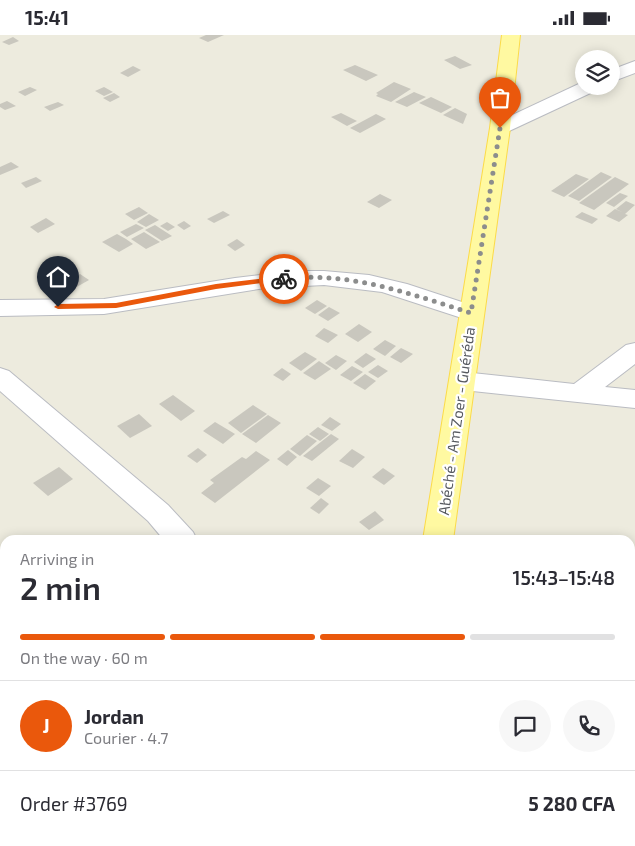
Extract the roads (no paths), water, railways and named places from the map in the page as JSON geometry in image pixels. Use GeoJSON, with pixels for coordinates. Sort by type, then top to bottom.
{"type":"FeatureCollection","features":[{"type":"Feature","properties":{"kind":"main road","name":"Abéché - Am Zoer - Guéréda"},"geometry":{"type":"LineString","coordinates":[[439,535],[500,128],[511,35]]}},
{"type":"Feature","properties":{"kind":"street"},"geometry":{"type":"LineString","coordinates":[[620,73],[635,66]]}},
{"type":"Feature","properties":{"kind":"street"},"geometry":{"type":"LineString","coordinates":[[500,128],[575,93]]}},
{"type":"Feature","properties":{"kind":"street"},"geometry":{"type":"LineString","coordinates":[[0,308],[116,305],[216,286],[296,277],[355,280],[404,291],[471,313]]}},
{"type":"Feature","properties":{"kind":"street"},"geometry":{"type":"LineString","coordinates":[[579,393],[635,351]]}},
{"type":"Feature","properties":{"kind":"street"},"geometry":{"type":"LineString","coordinates":[[0,377],[158,513],[178,535]]}},
{"type":"Feature","properties":{"kind":"street"},"geometry":{"type":"LineString","coordinates":[[463,381],[635,399]]}}]}
